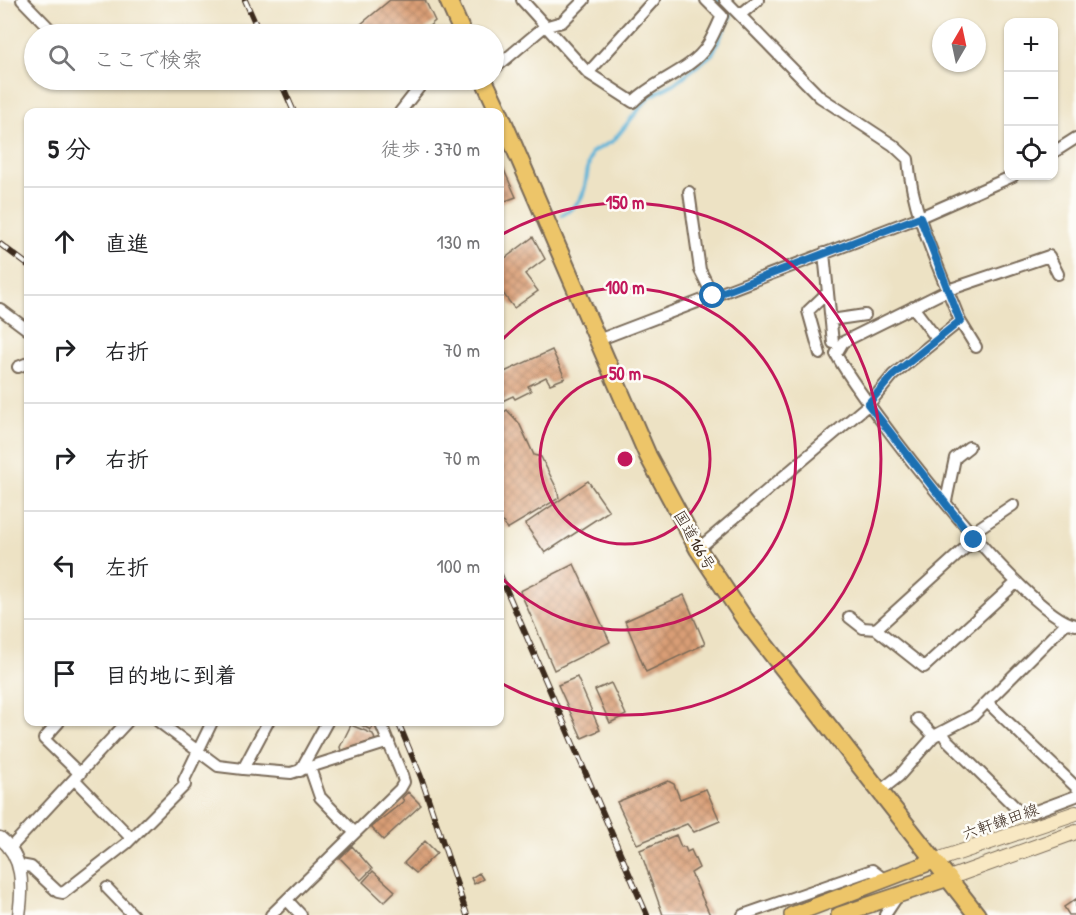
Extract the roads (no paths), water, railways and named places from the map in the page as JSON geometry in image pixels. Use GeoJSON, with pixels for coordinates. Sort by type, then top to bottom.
{"type":"FeatureCollection","features":[{"type":"Feature","properties":{"kind":"highway"},"geometry":{"type":"LineString","coordinates":[[448,0],[459,24]]}},
{"type":"Feature","properties":{"kind":"highway","name":"国道166号"},"geometry":{"type":"LineString","coordinates":[[489,90],[497,108]]}},
{"type":"Feature","properties":{"kind":"highway","name":"国道166号"},"geometry":{"type":"LineString","coordinates":[[504,124],[648,456],[698,549],[746,621],[977,915]]}},
{"type":"Feature","properties":{"kind":"main road","name":"六軒鎌田線"},"geometry":{"type":"LineString","coordinates":[[934,861],[1076,813]]}},
{"type":"Feature","properties":{"kind":"main road"},"geometry":{"type":"LineString","coordinates":[[839,915],[897,897],[1076,832]]}},
{"type":"Feature","properties":{"kind":"main road"},"geometry":{"type":"LineString","coordinates":[[792,915],[934,861]]}},
{"type":"Feature","properties":{"kind":"street"},"geometry":{"type":"LineString","coordinates":[[22,0],[45,24]]}},
{"type":"Feature","properties":{"kind":"street"},"geometry":{"type":"LineString","coordinates":[[522,0],[588,73],[633,102],[646,88],[681,69],[707,47],[722,16],[706,0]]}},
{"type":"Feature","properties":{"kind":"street"},"geometry":{"type":"LineString","coordinates":[[504,61],[544,27],[562,22],[584,0]]}},
{"type":"Feature","properties":{"kind":"street"},"geometry":{"type":"LineString","coordinates":[[588,73],[654,0]]}},
{"type":"Feature","properties":{"kind":"street"},"geometry":{"type":"LineString","coordinates":[[725,0],[820,97],[893,145],[908,159],[909,181],[920,217],[960,321],[976,347]]}},
{"type":"Feature","properties":{"kind":"street"},"geometry":{"type":"LineString","coordinates":[[740,15],[758,0]]}},
{"type":"Feature","properties":{"kind":"street"},"geometry":{"type":"LineString","coordinates":[[403,108],[417,90]]}},
{"type":"Feature","properties":{"kind":"street"},"geometry":{"type":"LineString","coordinates":[[1058,149],[1076,138]]}},
{"type":"Feature","properties":{"kind":"street"},"geometry":{"type":"LineString","coordinates":[[598,340],[920,217],[1004,180]]}},
{"type":"Feature","properties":{"kind":"street"},"geometry":{"type":"LineString","coordinates":[[689,192],[700,270],[713,296]]}},
{"type":"Feature","properties":{"kind":"street"},"geometry":{"type":"LineString","coordinates":[[825,253],[833,343]]}},
{"type":"Feature","properties":{"kind":"street"},"geometry":{"type":"LineString","coordinates":[[880,791],[898,776],[938,734],[975,715],[1070,625],[1017,582],[972,536],[868,404],[836,354],[843,342],[948,290],[1049,256],[1058,274]]}},
{"type":"Feature","properties":{"kind":"street"},"geometry":{"type":"LineString","coordinates":[[820,354],[808,311],[828,292]]}},
{"type":"Feature","properties":{"kind":"street"},"geometry":{"type":"LineString","coordinates":[[913,307],[937,339]]}},
{"type":"Feature","properties":{"kind":"street"},"geometry":{"type":"LineString","coordinates":[[0,309],[24,327]]}},
{"type":"Feature","properties":{"kind":"street"},"geometry":{"type":"LineString","coordinates":[[831,320],[865,315]]}},
{"type":"Feature","properties":{"kind":"street"},"geometry":{"type":"LineString","coordinates":[[698,549],[868,404],[893,375],[960,321]]}},
{"type":"Feature","properties":{"kind":"street"},"geometry":{"type":"LineString","coordinates":[[946,501],[955,458],[969,447]]}},
{"type":"Feature","properties":{"kind":"street"},"geometry":{"type":"LineString","coordinates":[[876,628],[980,528],[1013,505]]}},
{"type":"Feature","properties":{"kind":"street"},"geometry":{"type":"LineString","coordinates":[[849,617],[863,628],[876,628],[924,667],[1017,582]]}},
{"type":"Feature","properties":{"kind":"street"},"geometry":{"type":"LineString","coordinates":[[987,702],[1076,787]]}},
{"type":"Feature","properties":{"kind":"street"},"geometry":{"type":"LineString","coordinates":[[917,719],[947,740],[1022,813],[1033,812],[1076,796]]}},
{"type":"Feature","properties":{"kind":"street"},"geometry":{"type":"LineString","coordinates":[[55,726],[44,739],[131,838]]}},
{"type":"Feature","properties":{"kind":"street"},"geometry":{"type":"LineString","coordinates":[[11,847],[123,726]]}},
{"type":"Feature","properties":{"kind":"street"},"geometry":{"type":"LineString","coordinates":[[164,726],[218,766],[291,773],[389,742]]}},
{"type":"Feature","properties":{"kind":"street"},"geometry":{"type":"LineString","coordinates":[[20,865],[30,867],[58,892],[63,893],[131,838],[185,784],[184,780],[210,726]]}},
{"type":"Feature","properties":{"kind":"street"},"geometry":{"type":"LineString","coordinates":[[243,769],[265,726]]}},
{"type":"Feature","properties":{"kind":"street"},"geometry":{"type":"LineString","coordinates":[[305,769],[325,726]]}},
{"type":"Feature","properties":{"kind":"street"},"geometry":{"type":"LineString","coordinates":[[271,915],[400,789],[404,782],[382,726]]}},
{"type":"Feature","properties":{"kind":"street"},"geometry":{"type":"LineString","coordinates":[[305,769],[320,797],[355,833]]}},
{"type":"Feature","properties":{"kind":"street"},"geometry":{"type":"LineString","coordinates":[[0,838],[11,847],[20,865],[19,915]]}},
{"type":"Feature","properties":{"kind":"street"},"geometry":{"type":"LineString","coordinates":[[743,915],[873,870],[885,880]]}},
{"type":"Feature","properties":{"kind":"street"},"geometry":{"type":"LineString","coordinates":[[107,888],[133,915]]}},
{"type":"Feature","properties":{"kind":"street"},"geometry":{"type":"LineString","coordinates":[[885,915],[897,897]]}},
{"type":"Feature","properties":{"kind":"street"},"geometry":{"type":"LineString","coordinates":[[287,900],[301,915]]}},
{"type":"Feature","properties":{"kind":"waterway"},"geometry":{"type":"LineString","coordinates":[[562,215],[572,209],[582,195],[592,152],[613,141],[649,97],[675,83],[712,54],[731,15],[717,0]]}},
{"type":"Feature","properties":{"kind":"railway"},"geometry":{"type":"LineString","coordinates":[[245,0],[256,24]]}},
{"type":"Feature","properties":{"kind":"railway"},"geometry":{"type":"LineString","coordinates":[[284,90],[292,108]]}},
{"type":"Feature","properties":{"kind":"railway"},"geometry":{"type":"LineString","coordinates":[[0,244],[24,262]]}},
{"type":"Feature","properties":{"kind":"railway"},"geometry":{"type":"LineString","coordinates":[[504,584],[647,915]]}},
{"type":"Feature","properties":{"kind":"railway"},"geometry":{"type":"LineString","coordinates":[[400,726],[421,777],[467,915]]}}]}
